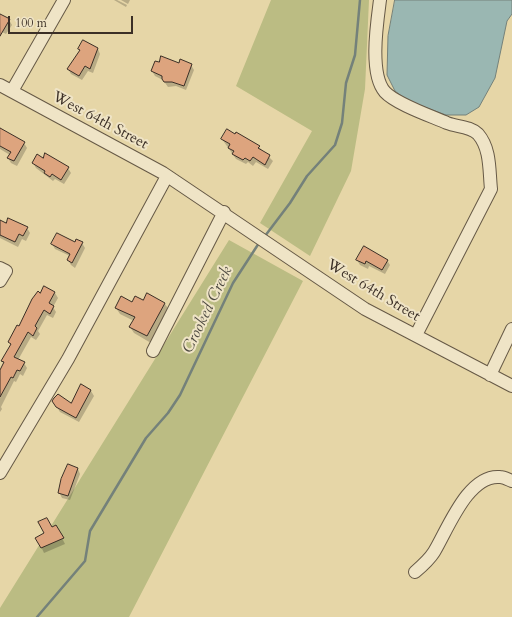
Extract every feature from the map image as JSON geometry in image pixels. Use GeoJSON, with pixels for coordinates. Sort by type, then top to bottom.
{"type":"FeatureCollection","features":[{"type":"Feature","properties":{"kind":"street"},"geometry":{"type":"LineString","coordinates":[[12,91],[64,0]]}},
{"type":"Feature","properties":{"kind":"street"},"geometry":{"type":"LineString","coordinates":[[380,0],[376,40],[376,69],[378,82],[386,92],[408,106],[453,126],[472,130],[478,135],[487,152],[488,159],[491,189],[416,335]]}},
{"type":"Feature","properties":{"kind":"street","name":"West 64th Street"},"geometry":{"type":"LineString","coordinates":[[0,85],[167,176],[224,212],[366,309],[512,386]]}},
{"type":"Feature","properties":{"kind":"street"},"geometry":{"type":"LineString","coordinates":[[0,473],[68,359],[167,176]]}},
{"type":"Feature","properties":{"kind":"street"},"geometry":{"type":"LineString","coordinates":[[153,351],[224,212]]}},
{"type":"Feature","properties":{"kind":"street"},"geometry":{"type":"LineString","coordinates":[[490,375],[512,329]]}},
{"type":"Feature","properties":{"kind":"street"},"geometry":{"type":"LineString","coordinates":[[415,572],[434,552],[464,498],[474,487],[487,479],[500,477],[512,481]]}},
{"type":"Feature","properties":{"kind":"green space"},"geometry":{"type":"Polygon","coordinates":[[[271,0],[369,0],[365,89],[351,171],[310,256],[260,223],[312,131],[236,86],[271,0]]]}},
{"type":"Feature","properties":{"kind":"green space"},"geometry":{"type":"Polygon","coordinates":[[[229,240],[303,281],[129,617],[0,617],[0,608],[229,240]]]}},
{"type":"Feature","properties":{"kind":"water"},"geometry":{"type":"Polygon","coordinates":[[[395,0],[512,0],[512,14],[507,21],[495,78],[479,107],[466,115],[446,115],[408,101],[395,91],[387,75],[388,36],[395,0]]]}},
{"type":"Feature","properties":{"kind":"building"},"geometry":{"type":"Polygon","coordinates":[[[0,14],[10,19],[0,36],[0,14]]]}},
{"type":"Feature","properties":{"kind":"building"},"geometry":{"type":"Polygon","coordinates":[[[83,40],[98,48],[90,69],[85,66],[79,76],[67,69],[80,50],[78,49],[83,40]]]}},
{"type":"Feature","properties":{"kind":"building"},"geometry":{"type":"Polygon","coordinates":[[[161,56],[179,63],[180,59],[192,64],[184,86],[172,82],[164,82],[162,76],[151,71],[155,61],[159,62],[161,56]]]}},
{"type":"Feature","properties":{"kind":"building"},"geometry":{"type":"Polygon","coordinates":[[[0,128],[25,142],[14,161],[7,158],[11,152],[0,146],[0,128]]]}},
{"type":"Feature","properties":{"kind":"building"},"geometry":{"type":"Polygon","coordinates":[[[227,129],[235,134],[236,132],[260,146],[258,148],[270,155],[265,165],[253,157],[250,161],[245,158],[243,160],[232,154],[234,151],[228,148],[230,144],[221,139],[227,129]]]}},
{"type":"Feature","properties":{"kind":"building"},"geometry":{"type":"Polygon","coordinates":[[[45,153],[69,167],[61,180],[52,174],[50,177],[44,173],[45,171],[32,163],[37,154],[43,158],[45,153]]]}},
{"type":"Feature","properties":{"kind":"building"},"geometry":{"type":"Polygon","coordinates":[[[8,218],[28,227],[23,236],[19,234],[15,242],[0,235],[0,220],[6,223],[8,218]]]}},
{"type":"Feature","properties":{"kind":"building"},"geometry":{"type":"Polygon","coordinates":[[[57,233],[75,242],[76,239],[83,242],[72,263],[67,260],[70,254],[51,244],[57,233]]]}},
{"type":"Feature","properties":{"kind":"building"},"geometry":{"type":"Polygon","coordinates":[[[364,246],[388,260],[382,270],[366,261],[365,264],[356,260],[364,246]]]}},
{"type":"Feature","properties":{"kind":"building"},"geometry":{"type":"Polygon","coordinates":[[[44,286],[55,292],[49,303],[54,306],[50,314],[44,310],[35,326],[37,328],[33,336],[28,332],[14,357],[25,362],[20,371],[17,370],[13,378],[11,377],[0,397],[0,370],[4,362],[1,361],[11,344],[8,342],[17,325],[19,326],[32,299],[38,291],[40,293],[44,286]]]}},
{"type":"Feature","properties":{"kind":"building"},"geometry":{"type":"Polygon","coordinates":[[[147,293],[165,303],[147,336],[129,327],[135,317],[115,308],[121,296],[132,302],[135,296],[143,300],[147,293]]]}},
{"type":"Feature","properties":{"kind":"building"},"geometry":{"type":"Polygon","coordinates":[[[81,384],[91,390],[76,418],[56,407],[52,401],[58,394],[71,403],[81,384]]]}},
{"type":"Feature","properties":{"kind":"building"},"geometry":{"type":"Polygon","coordinates":[[[68,464],[78,468],[68,496],[58,493],[61,479],[68,464]]]}},
{"type":"Feature","properties":{"kind":"building"},"geometry":{"type":"Polygon","coordinates":[[[47,518],[52,527],[56,525],[64,538],[41,548],[35,538],[44,533],[38,522],[47,518]]]}},
{"type":"Feature","properties":{"kind":"waterway","name":"Crooked Creek"},"geometry":{"type":"LineString","coordinates":[[265,236],[290,203],[307,176],[335,145],[342,123],[346,83],[355,55],[360,0]]}},
{"type":"Feature","properties":{"kind":"waterway","name":"Crooked Creek"},"geometry":{"type":"LineString","coordinates":[[37,617],[85,561],[90,531],[146,438],[168,413],[180,395],[233,283],[259,243]]}}]}
